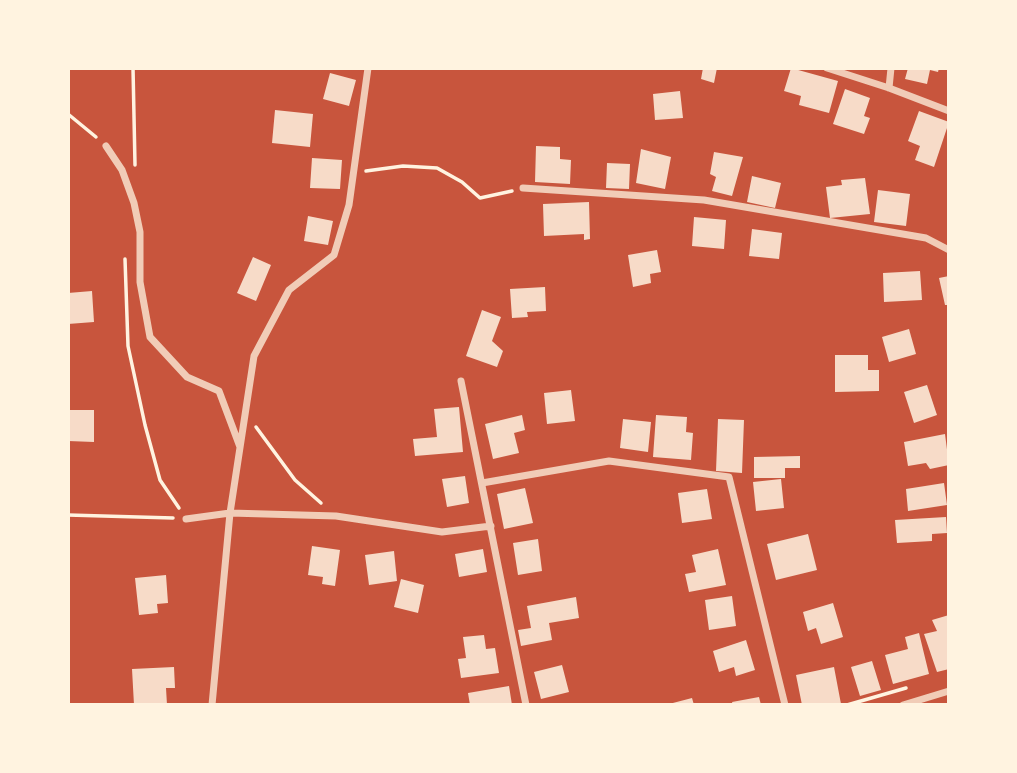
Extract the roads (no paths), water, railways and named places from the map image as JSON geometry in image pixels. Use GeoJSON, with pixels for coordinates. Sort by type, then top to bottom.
{"type":"FeatureCollection","features":[{"type":"Feature","properties":{"kind":"street"},"geometry":{"type":"LineString","coordinates":[[212,705],[230,513],[254,356],[289,290],[334,255],[349,205],[368,68]]}},
{"type":"Feature","properties":{"kind":"street"},"geometry":{"type":"LineString","coordinates":[[827,68],[949,111]]}},
{"type":"Feature","properties":{"kind":"street"},"geometry":{"type":"LineString","coordinates":[[890,88],[891,68]]}},
{"type":"Feature","properties":{"kind":"street"},"geometry":{"type":"LineString","coordinates":[[106,146],[122,170],[134,203],[140,232],[140,282],[150,337],[187,377],[219,391],[241,450]]}},
{"type":"Feature","properties":{"kind":"street"},"geometry":{"type":"LineString","coordinates":[[523,188],[704,200],[926,238],[949,250]]}},
{"type":"Feature","properties":{"kind":"street"},"geometry":{"type":"LineString","coordinates":[[461,380],[526,705]]}},
{"type":"Feature","properties":{"kind":"street"},"geometry":{"type":"LineString","coordinates":[[482,483],[609,461],[729,477],[785,705]]}},
{"type":"Feature","properties":{"kind":"street"},"geometry":{"type":"LineString","coordinates":[[186,519],[230,513],[336,516],[442,532],[491,526]]}},
{"type":"Feature","properties":{"kind":"street"},"geometry":{"type":"LineString","coordinates":[[903,705],[949,691]]}}]}
